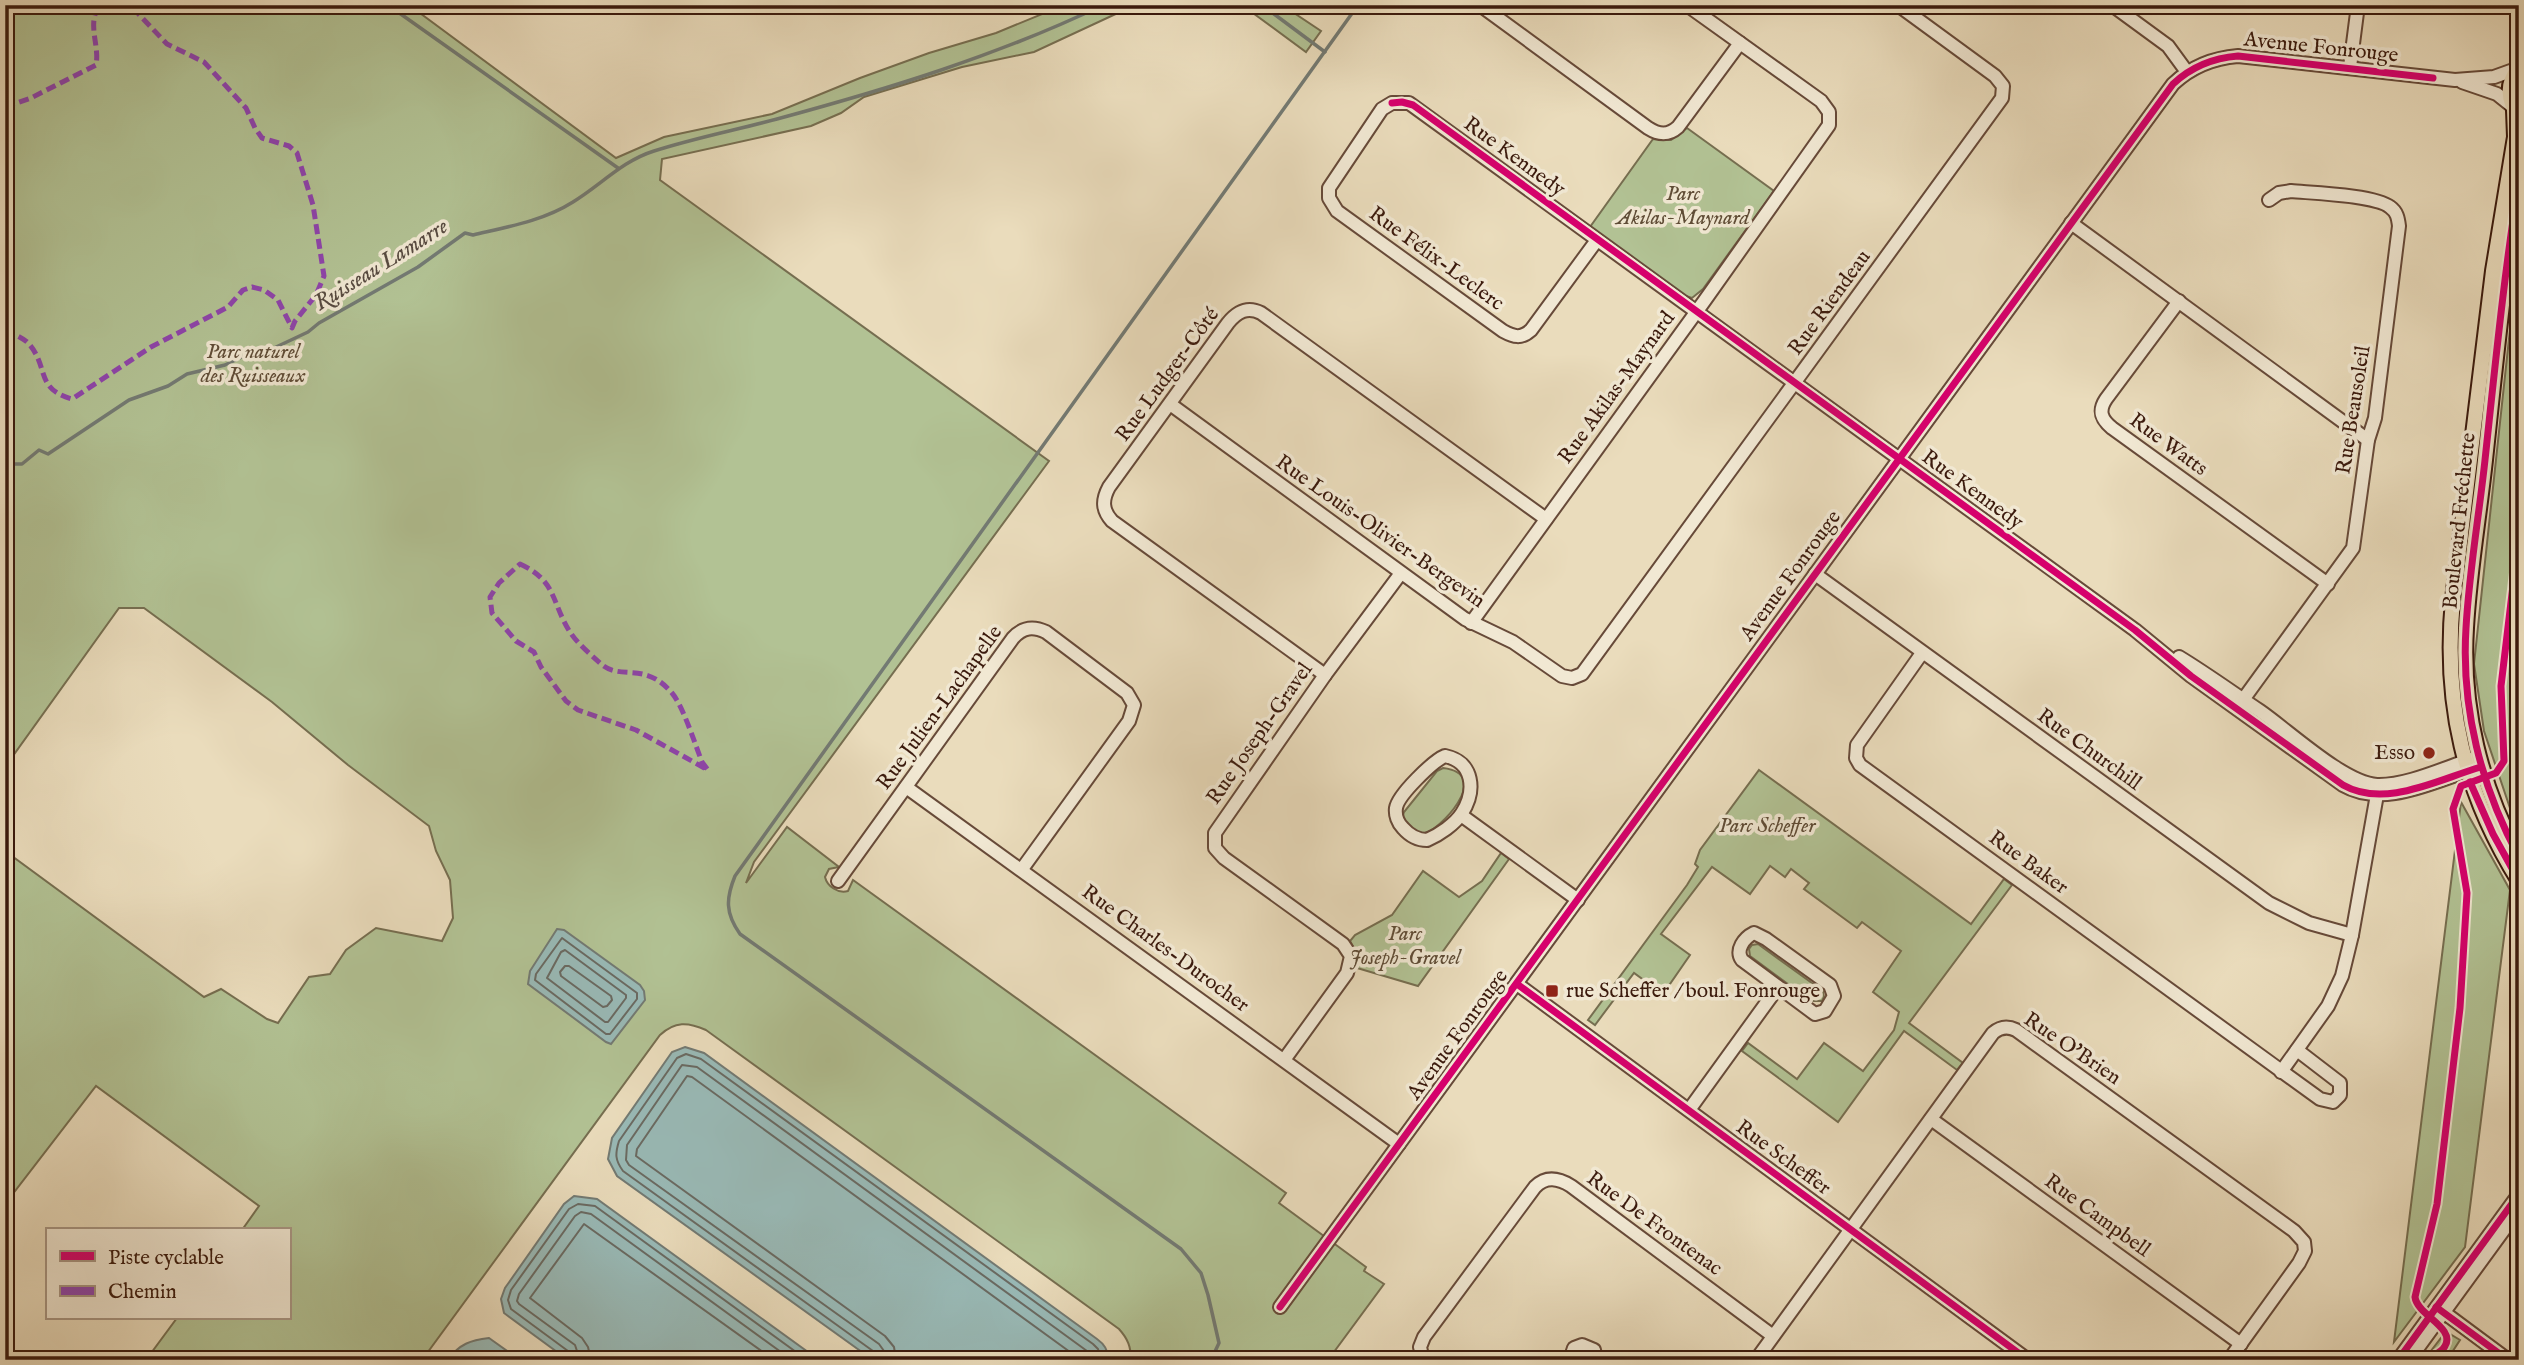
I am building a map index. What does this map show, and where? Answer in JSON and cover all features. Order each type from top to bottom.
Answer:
[{"type":"main road","name":"Boulevard Fréchette","points":[[2519,68],[2510,84],[2509,95],[2515,111],[2515,137],[2493,271],[2451,624],[2453,701],[2493,834],[2519,881]]},
{"type":"main road","name":"Boulevard Fréchette","points":[[2519,181],[2500,316],[2466,629],[2472,764],[2519,858]]},
{"type":"street","points":[[1480,5],[1648,128],[1660,134],[1674,131],[1678,127],[1740,43]]},
{"type":"street","name":"Rue Akilas-Maynard","points":[[1471,623],[1822,138],[1829,121],[1827,108],[1821,101],[1687,5]]},
{"type":"street","name":"Rue Riendeau","points":[[1575,677],[1585,672],[1595,659],[2003,94],[2002,83],[1995,76],[1898,5]]},
{"type":"street","points":[[2112,5],[2168,46],[2187,72]]},
{"type":"street","points":[[2350,67],[2357,5]]},
{"type":"street","name":"Avenue Fonrouge","points":[[1280,1307],[2158,102],[2187,72],[2216,60],[2238,56],[2455,80]]},
{"type":"street","points":[[2455,80],[2494,77],[2519,68]]},
{"type":"street","points":[[2455,80],[2490,91],[2515,111]]},
{"type":"street","name":"Rue Kennedy","points":[[1392,103],[1413,105],[2135,630],[2240,704],[2348,775],[2378,790]]},
{"type":"street","name":"Rue Félix-Leclerc","points":[[1392,103],[1379,113],[1333,178],[1329,192],[1331,203],[1337,211],[1503,331],[1518,337],[1531,330],[1597,240]]},
{"type":"street","name":"Rue Beausoleil","points":[[2240,704],[2353,548],[2368,440],[2375,418],[2398,231],[2397,216],[2393,209],[2382,202],[2291,191],[2280,193],[2269,200]]},
{"type":"street","points":[[2071,223],[2368,440]]},
{"type":"street","name":"Rue Watts","points":[[2179,301],[2106,398],[2101,411],[2102,418],[2109,426],[2328,584]]},
{"type":"street","name":"Rue Ludger-Côté","points":[[1325,675],[1112,521],[1105,512],[1104,499],[1107,491],[1231,320],[1241,311],[1252,309],[1261,313],[1546,519]]},
{"type":"street","name":"Rue Louis-Olivier-Bergevin","points":[[1170,404],[1471,623],[1513,642],[1562,676],[1575,677]]},
{"type":"street","name":"Rue Joseph-Gravel","points":[[1284,1060],[1347,973],[1351,956],[1343,944],[1224,858],[1215,848],[1214,838],[1221,822],[1401,573]]},
{"type":"street","name":"Rue Churchill","points":[[1815,574],[2269,903],[2309,923],[2352,935]]},
{"type":"street","name":"Rue Julien-Lachapelle","points":[[838,881],[1013,638],[1028,628],[1046,632],[1127,693],[1132,698],[1134,709],[1126,726],[1022,869]]},
{"type":"street","name":"Rue Baker","points":[[1923,653],[1857,744],[1856,758],[1860,765],[2281,1072],[2324,1102],[2333,1102],[2340,1095],[2342,1086],[2297,1050]]},
{"type":"street","points":[[1445,756],[1462,764],[1471,779],[1470,795],[1461,816],[1436,836],[1422,840],[1403,828],[1397,819],[1396,809],[1399,800],[1418,779],[1434,762],[1445,756]]},
{"type":"street","points":[[2281,1072],[2334,997],[2342,976],[2378,790],[2472,764]]},
{"type":"street","name":"Rue Charles-Durocher","points":[[906,787],[1399,1144]]},
{"type":"street","points":[[1461,816],[1578,900]]},
{"type":"street","points":[[1757,934],[1766,939],[1830,985],[1835,996],[1825,1011],[1818,1014],[1778,987],[1739,957],[1741,946],[1750,935],[1757,934]]},
{"type":"street","name":"Rue Scheffer","points":[[1517,984],[2028,1360]]},
{"type":"street","points":[[1689,1110],[1778,987]]},
{"type":"street","name":"Rue O'Brien","points":[[1756,1360],[1993,1033],[2002,1028],[2014,1029],[2302,1238],[2305,1251],[2299,1263],[2229,1360]]},
{"type":"street","name":"Rue Campbell","points":[[1931,1119],[2241,1344]]},
{"type":"street","name":"Rue De Frontenac","points":[[1422,1356],[1424,1337],[1535,1187],[1552,1179],[1571,1186],[1773,1336]]},
{"type":"street","points":[[2398,1360],[2516,1210],[2519,1194]]},
{"type":"street","points":[[2409,1360],[2440,1310]]},
{"type":"street","points":[[2440,1310],[2508,1360]]},
{"type":"street","points":[[1570,1360],[1574,1348],[1582,1345],[1591,1347],[1596,1354],[1596,1360]]},
{"type":"green space","name":"Parc naturel des Ruisseaux","points":[[5,5],[409,5],[616,158],[664,137],[772,114],[860,78],[996,33],[1064,5],[1135,5],[1034,52],[962,67],[864,97],[841,113],[811,126],[662,159],[660,180],[1049,461],[754,862],[746,883],[787,827],[839,867],[829,869],[825,877],[834,888],[848,891],[853,880],[1286,1193],[1279,1203],[1366,1267],[1364,1271],[1384,1284],[1328,1360],[1131,1360],[1128,1343],[1119,1329],[706,1030],[682,1024],[671,1027],[660,1035],[422,1360],[146,1360],[176,1320],[290,1320],[290,1228],[243,1228],[259,1206],[96,1086],[5,1204],[5,851],[204,997],[221,989],[267,1019],[278,1023],[309,977],[330,974],[346,950],[376,928],[442,941],[453,918],[450,880],[436,851],[429,826],[348,765],[272,702],[144,608],[119,608],[5,767]]},
{"type":"green space","points":[[1242,5],[1282,5],[1321,31],[1306,52]]},
{"type":"green space","name":"Parc Akilas-Maynard","points":[[1687,128],[1774,191],[1703,289],[1692,298],[1683,295],[1590,227],[1653,139],[1671,140]]},
{"type":"green space","points":[[2519,246],[2519,781],[2514,820],[2484,731],[2474,664]]},
{"type":"green space","points":[[1443,768],[1458,773],[1464,781],[1463,791],[1458,803],[1440,824],[1424,833],[1417,832],[1402,818],[1404,812],[1437,771]]},
{"type":"green space","name":"Parc Scheffer","points":[[1759,770],[1971,924],[2004,879],[2012,885],[1909,1023],[1963,1063],[1957,1070],[1904,1031],[1838,1122],[1742,1051],[1748,1043],[1797,1079],[1824,1043],[1863,1071],[1894,1030],[1899,1012],[1873,992],[1901,951],[1862,922],[1857,928],[1804,889],[1809,883],[1791,869],[1785,877],[1770,866],[1750,894],[1712,867],[1661,934],[1690,955],[1663,994],[1634,973],[1595,1025],[1588,1020],[1687,885],[1698,867],[1695,864],[1700,850]]},
{"type":"green space","points":[[2461,802],[2510,890],[2465,1247],[2394,1342]]},
{"type":"green space","name":"Parc Joseph-Gravel","points":[[1501,853],[1509,859],[1418,986],[1357,968],[1357,954],[1350,941],[1355,935],[1392,915],[1423,871],[1459,897],[1482,881]]},
{"type":"green space","points":[[1758,944],[1823,991],[1822,1001],[1811,1001],[1750,956],[1749,949]]},
{"type":"green space","points":[[2444,1334],[2450,1334],[2460,1340],[2447,1360],[2424,1360]]},
{"type":"water","points":[[557,929],[564,930],[640,985],[644,991],[645,1000],[611,1044],[528,984],[530,971]]},
{"type":"water","points":[[685,1047],[704,1053],[1097,1339],[1106,1348],[1108,1360],[873,1360],[617,1176],[608,1159],[612,1138],[672,1052]]},
{"type":"water","points":[[574,1196],[597,1199],[819,1360],[568,1360],[504,1313],[501,1299],[505,1288],[564,1204]]},
{"type":"water","points":[[489,1338],[520,1360],[448,1360],[466,1344]]},
{"type":"waterway","points":[[388,5],[618,168]]},
{"type":"waterway","name":"Ruisseau Lamarre","points":[[5,468],[12,464],[22,464],[39,450],[48,454],[129,400],[168,386],[187,374],[225,365],[250,353],[274,348],[308,332],[319,323],[418,267],[465,233],[473,235],[512,226],[561,209],[642,155],[902,83],[1024,40],[1103,5]]},
{"type":"waterway","name":"Ruisseau Lamarre","points":[[1262,5],[1325,52]]},
{"type":"waterway","points":[[1211,1360],[1219,1343],[1208,1295],[1201,1273],[1181,1249],[740,934],[728,905],[735,876],[1358,5]]},
{"type":"marked path","points":[[5,107],[31,98],[96,65],[94,19],[100,5]]},
{"type":"marked path","points":[[5,330],[29,344],[47,383],[60,395],[72,399],[151,347],[228,307],[243,290],[252,287],[264,290],[278,300],[292,328],[316,295],[324,276],[313,205],[297,153],[289,146],[262,138],[246,108],[204,62],[167,44],[130,5]]},
{"type":"marked path","points":[[520,564],[547,585],[570,632],[600,663],[616,671],[652,677],[672,693],[708,770],[636,730],[578,710],[566,701],[541,667],[534,652],[516,641],[492,613],[490,597],[499,583],[520,564]]},
{"type":"cycle path","points":[[1280,1307],[2173,84],[2203,64],[2238,56],[2433,78]]},
{"type":"cycle path","points":[[1392,103],[1413,105],[2135,630],[2191,676],[2343,785],[2359,792],[2394,793],[2412,790],[2481,767]]},
{"type":"cycle path","points":[[2519,181],[2504,286],[2467,607],[2465,658],[2476,746],[2494,803],[2519,857]]},
{"type":"cycle path","points":[[2427,1360],[2442,1350],[2447,1339],[2441,1327],[2417,1304],[2415,1297],[2437,1204],[2460,1008],[2467,893],[2453,809],[2461,786],[2496,773],[2504,761],[2501,686],[2519,535]]},
{"type":"cycle path","points":[[2470,782],[2493,834],[2519,881]]},
{"type":"cycle path","points":[[1517,984],[2028,1360]]},
{"type":"cycle path","points":[[2398,1360],[2519,1194]]},
{"type":"cycle path","points":[[2436,1307],[2508,1360]]},
{"type":"place","name":"Esso","points":[[2429,753]]},
{"type":"place","name":"rue Scheffer / boul. Fonrouge","points":[[1552,991]]}]
